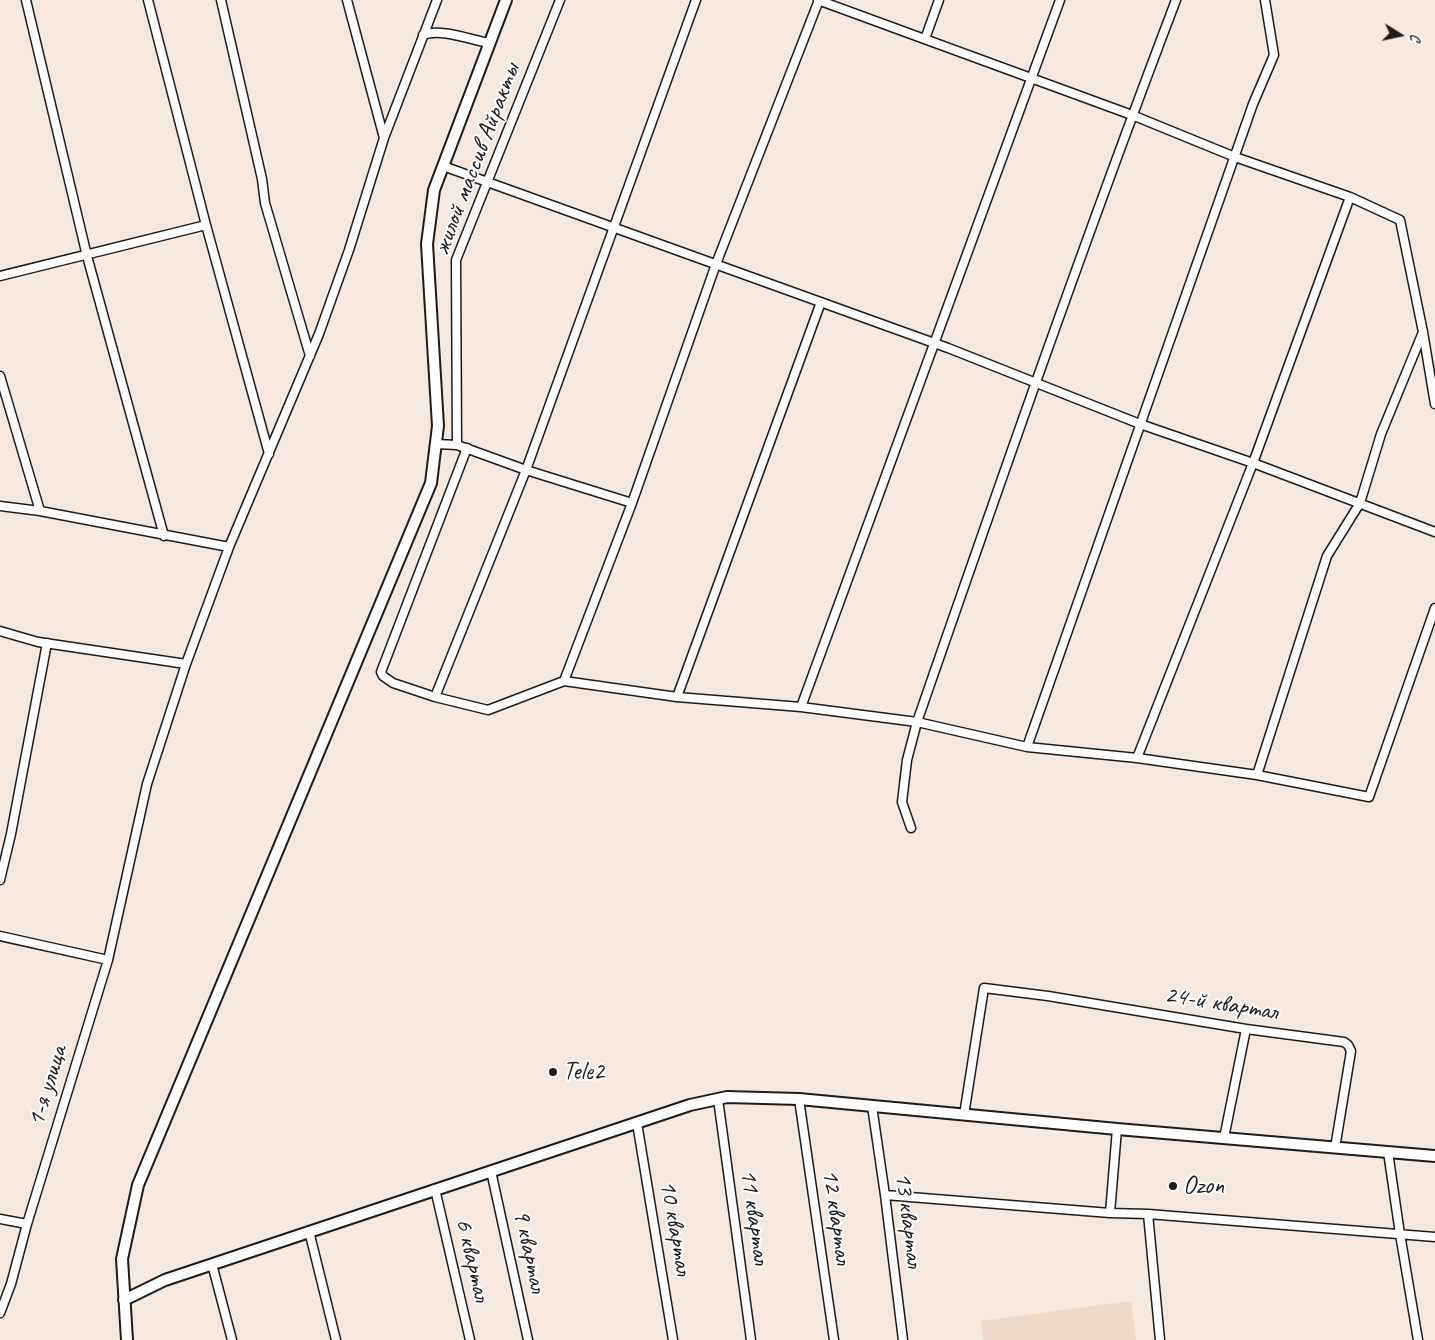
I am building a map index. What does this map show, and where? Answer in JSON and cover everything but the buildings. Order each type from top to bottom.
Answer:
[{"type":"main road","points":[[127,1340],[122,1259],[138,1185],[431,483],[438,426],[427,244],[434,190],[506,0]]},
{"type":"main road","points":[[124,1300],[165,1280],[309,1231],[690,1106],[727,1097],[800,1099],[1117,1129],[1435,1156]]},
{"type":"street","points":[[26,0],[87,256],[164,536]]},
{"type":"street","points":[[148,0],[206,225],[269,454]]},
{"type":"street","points":[[221,0],[262,178],[265,203],[310,356]]},
{"type":"street","points":[[347,0],[384,138]]},
{"type":"street","name":"1-я улица","points":[[0,1313],[11,1284],[27,1224],[108,960],[147,784],[186,664],[229,547],[310,356],[349,250],[384,138],[437,0]]},
{"type":"street","name":"жилой массив Айракты","points":[[457,445],[456,260],[560,0]]},
{"type":"street","points":[[435,697],[526,470],[696,0]]},
{"type":"street","points":[[564,681],[632,502],[716,264],[819,0],[1132,115],[1235,157],[1350,197],[1400,220],[1423,332],[1435,404]]},
{"type":"street","points":[[925,39],[939,0]]},
{"type":"street","points":[[802,707],[1030,77],[1060,0]]},
{"type":"street","points":[[911,828],[902,802],[907,760],[917,722],[1036,382],[1132,115],[1176,0]]},
{"type":"street","points":[[1027,747],[1253,104],[1274,55],[1265,0]]},
{"type":"street","points":[[423,35],[442,33],[490,43]]},
{"type":"street","points":[[443,166],[822,302],[1036,382],[1140,424],[1253,463],[1435,532]]},
{"type":"street","points":[[1137,758],[1253,463],[1350,197]]},
{"type":"street","points":[[0,276],[206,225]]},
{"type":"street","points":[[677,697],[822,302]]},
{"type":"street","points":[[1256,775],[1327,556],[1360,504],[1381,434],[1423,332]]},
{"type":"street","points":[[0,376],[40,511]]},
{"type":"street","points":[[436,444],[457,445],[526,470],[632,502]]},
{"type":"street","points":[[467,448],[381,672],[383,676],[393,683],[435,697],[488,710],[564,681],[677,697],[802,707],[917,722],[1027,747],[1137,758],[1256,775],[1369,797],[1435,608]]},
{"type":"street","points":[[0,506],[40,511],[229,547]]},
{"type":"street","points":[[0,631],[47,644],[186,664]]},
{"type":"street","points":[[0,880],[11,834],[47,644]]},
{"type":"street","points":[[0,936],[108,960]]},
{"type":"street","name":"24-й квартал","points":[[964,1115],[984,988],[1048,996],[1246,1029],[1344,1042],[1348,1044],[1351,1051],[1335,1148]]},
{"type":"street","points":[[1224,1138],[1246,1029]]},
{"type":"street","name":"11 квартал","points":[[718,1099],[751,1340]]},
{"type":"street","name":"12 квартал","points":[[800,1099],[834,1340]]},
{"type":"street","name":"13 квартал","points":[[872,1106],[903,1340]]},
{"type":"street","name":"10 квартал","points":[[637,1123],[673,1340]]},
{"type":"street","points":[[1110,1214],[1117,1129]]},
{"type":"street","points":[[1388,1152],[1418,1340]]},
{"type":"street","name":"9 квартал","points":[[491,1170],[528,1340]]},
{"type":"street","name":"6 квартал","points":[[435,1189],[470,1340]]},
{"type":"street","points":[[885,1194],[1110,1214],[1148,1214],[1435,1237]]},
{"type":"street","points":[[1148,1214],[1160,1340]]},
{"type":"street","points":[[0,1219],[27,1224]]},
{"type":"street","points":[[309,1231],[336,1340]]},
{"type":"street","points":[[212,1264],[232,1340]]},
{"type":"shaded area","points":[[1131,1301],[1136,1340],[983,1340],[981,1321]]},
{"type":"place","name":"Tele2","points":[[553,1072]]},
{"type":"place","name":"Ozon","points":[[1173,1186]]}]
